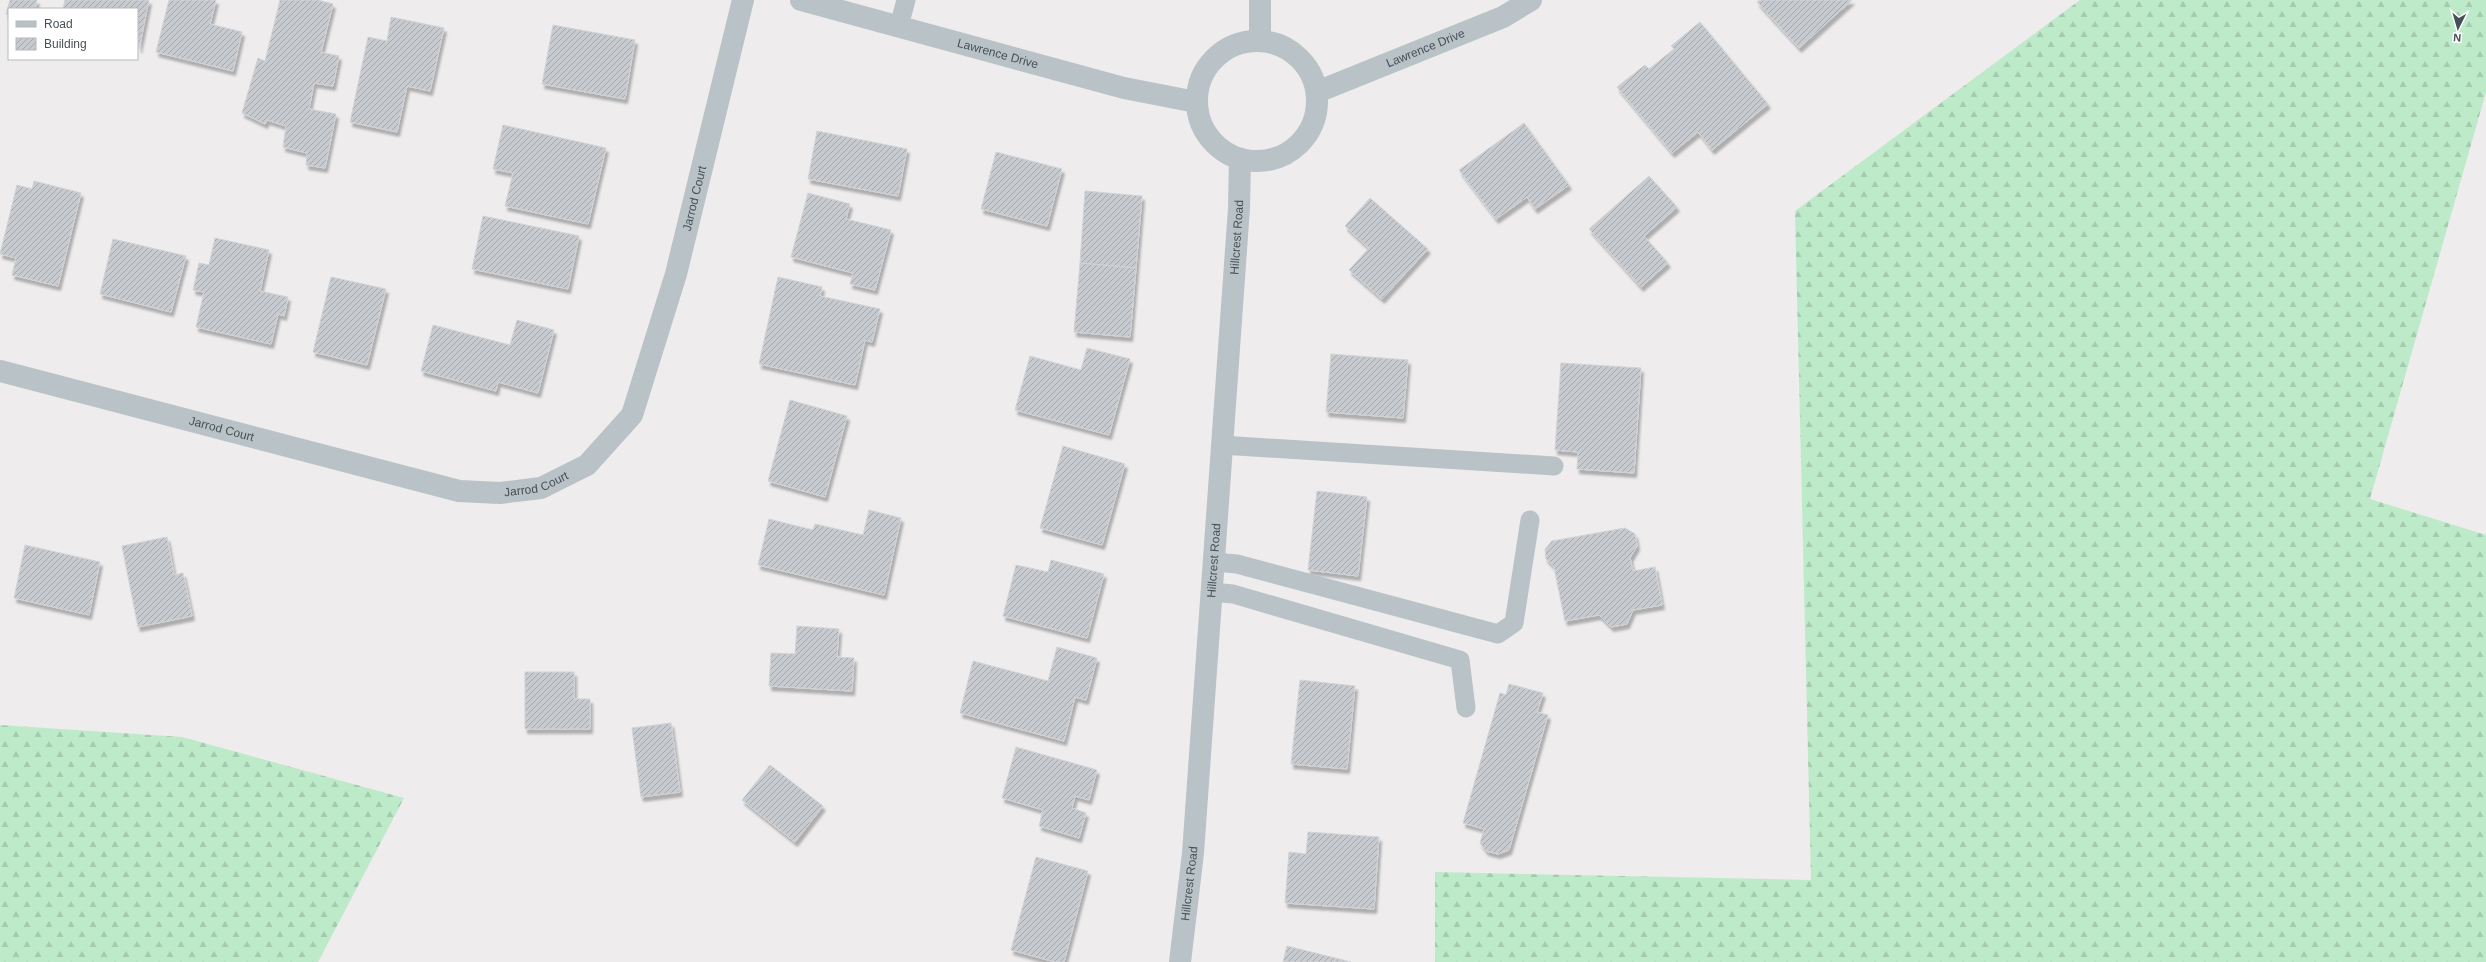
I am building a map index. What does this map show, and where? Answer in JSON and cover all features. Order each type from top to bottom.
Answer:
[{"type":"street","name":"Jarrod Court","points":[[0,371],[459,491],[500,493],[541,488],[587,465],[632,416],[676,274],[743,0]]},
{"type":"street","name":"Lawrence Drive","points":[[801,0],[1124,88],[1196,102]]},
{"type":"street","points":[[1260,0],[1260,41]]},
{"type":"street","name":"Lawrence Drive","points":[[1317,92],[1503,17],[1531,0]]},
{"type":"street","points":[[1245,41],[1260,41],[1271,41],[1291,49],[1306,64],[1317,92],[1317,115],[1309,134],[1294,150],[1275,159],[1261,162],[1240,159],[1221,149],[1206,134],[1198,114],[1196,102],[1199,81],[1209,63],[1226,48],[1245,41]]},
{"type":"street","name":"Hillcrest Road","points":[[1180,962],[1193,853],[1239,208],[1240,159]]},
{"type":"lane","points":[[899,26],[906,0]]},
{"type":"lane","points":[[1222,445],[1554,466]]},
{"type":"lane","points":[[1214,562],[1237,564],[1498,634],[1514,623],[1530,520]]},
{"type":"lane","points":[[1211,592],[1233,594],[1460,660],[1466,708]]},
{"type":"green space","points":[[2080,0],[2486,0],[2486,92],[2370,499],[2486,535],[2486,962],[1435,962],[1435,872],[1811,880],[1795,211]]},
{"type":"green space","points":[[0,725],[182,737],[404,798],[318,962],[0,962]]},
{"type":"building","points":[[10,0],[37,0],[35,8],[8,8],[8,15],[6,14]]},
{"type":"building","points":[[65,0],[149,0],[139,49],[138,8],[63,8]]},
{"type":"building","points":[[169,0],[216,0],[210,24],[242,32],[233,71],[156,52]]},
{"type":"building","points":[[280,0],[318,0],[333,4],[321,52],[339,56],[333,86],[314,83],[309,109],[336,114],[325,168],[306,165],[307,153],[283,147],[286,126],[267,120],[265,124],[242,113],[258,58],[265,61]]},
{"type":"building","points":[[1760,0],[1852,0],[1799,48],[1757,2]]},
{"type":"building","points":[[391,17],[444,28],[430,91],[407,86],[397,132],[350,122],[368,37],[387,41]]},
{"type":"building","points":[[1700,22],[1768,104],[1712,150],[1698,132],[1672,153],[1617,87],[1645,65],[1649,69],[1674,49],[1671,46]]},
{"type":"building","points":[[553,25],[635,40],[625,99],[542,84]]},
{"type":"building","points":[[1524,123],[1569,185],[1535,209],[1527,197],[1496,219],[1459,170]]},
{"type":"building","points":[[503,125],[606,148],[588,224],[505,206],[513,173],[493,169]]},
{"type":"building","points":[[817,131],[907,149],[898,196],[808,179]]},
{"type":"building","points":[[996,152],[1062,169],[1047,226],[981,209]]},
{"type":"building","points":[[1649,176],[1677,207],[1644,236],[1668,263],[1641,287],[1589,229]]},
{"type":"building","points":[[34,181],[81,193],[58,286],[12,275],[16,258],[0,254],[17,185],[32,189]]},
{"type":"building","points":[[1085,191],[1142,196],[1136,268],[1080,263]]},
{"type":"building","points":[[808,193],[850,204],[846,219],[891,230],[875,290],[850,284],[853,273],[791,257]]},
{"type":"building","points":[[1370,198],[1428,249],[1382,299],[1349,270],[1369,248],[1345,226]]},
{"type":"building","points":[[483,216],[579,236],[568,289],[472,269]]},
{"type":"building","points":[[215,238],[269,250],[260,291],[288,297],[284,316],[278,314],[271,344],[196,327],[204,292],[193,290],[199,263],[209,265]]},
{"type":"building","points":[[113,239],[186,256],[171,312],[100,294]]},
{"type":"building","points":[[1080,263],[1136,268],[1130,337],[1074,332]]},
{"type":"building","points":[[331,277],[386,289],[367,365],[313,352]]},
{"type":"building","points":[[778,277],[822,287],[820,296],[880,309],[872,342],[865,340],[855,385],[759,364]]},
{"type":"building","points":[[517,320],[554,330],[538,393],[498,382],[496,391],[421,371],[433,325],[510,345]]},
{"type":"building","points":[[1087,348],[1130,359],[1109,435],[1015,410],[1030,356],[1081,370]]},
{"type":"building","points":[[1331,354],[1408,360],[1403,418],[1326,412]]},
{"type":"building","points":[[1561,363],[1641,368],[1634,473],[1577,469],[1578,452],[1555,450]]},
{"type":"building","points":[[790,400],[847,416],[825,497],[768,481]]},
{"type":"building","points":[[1063,446],[1125,464],[1102,545],[1040,528]]},
{"type":"building","points":[[1317,491],[1367,497],[1358,576],[1308,570]]},
{"type":"building","points":[[869,510],[901,518],[884,595],[758,565],[769,519],[813,530],[815,524],[863,535]]},
{"type":"building","points":[[1625,528],[1635,534],[1637,546],[1630,558],[1633,571],[1655,567],[1662,605],[1633,610],[1627,624],[1611,627],[1599,615],[1565,621],[1554,567],[1546,559],[1545,549],[1552,541]]},
{"type":"building","points":[[167,537],[174,575],[183,573],[192,616],[138,627],[122,546]]},
{"type":"building","points":[[25,545],[100,562],[89,615],[14,598]]},
{"type":"building","points":[[1051,560],[1104,574],[1087,638],[1003,616],[1016,565],[1048,572]]},
{"type":"building","points":[[797,626],[839,629],[837,657],[854,658],[852,691],[769,686],[771,653],[795,654]]},
{"type":"building","points":[[1057,647],[1097,658],[1086,700],[1075,697],[1064,741],[960,713],[973,661],[1048,681]]},
{"type":"building","points":[[525,672],[574,672],[574,699],[590,699],[590,729],[525,729]]},
{"type":"building","points":[[1300,680],[1355,686],[1347,769],[1291,764]]},
{"type":"building","points":[[1509,684],[1543,693],[1537,712],[1548,715],[1509,850],[1498,854],[1486,851],[1480,843],[1484,829],[1463,823],[1500,693],[1506,695]]},
{"type":"building","points":[[671,723],[680,792],[641,797],[632,728]]},
{"type":"building","points":[[1016,747],[1097,770],[1089,800],[1075,796],[1072,808],[1086,813],[1079,838],[1039,826],[1043,810],[1002,798]]},
{"type":"building","points":[[770,765],[823,806],[795,842],[742,800]]},
{"type":"building","points":[[1308,832],[1379,837],[1374,909],[1285,903],[1289,852],[1306,854]]},
{"type":"building","points":[[1036,857],[1088,871],[1064,962],[1055,962],[1011,950]]},
{"type":"building","points":[[1287,946],[1351,962],[1283,962]]}]
